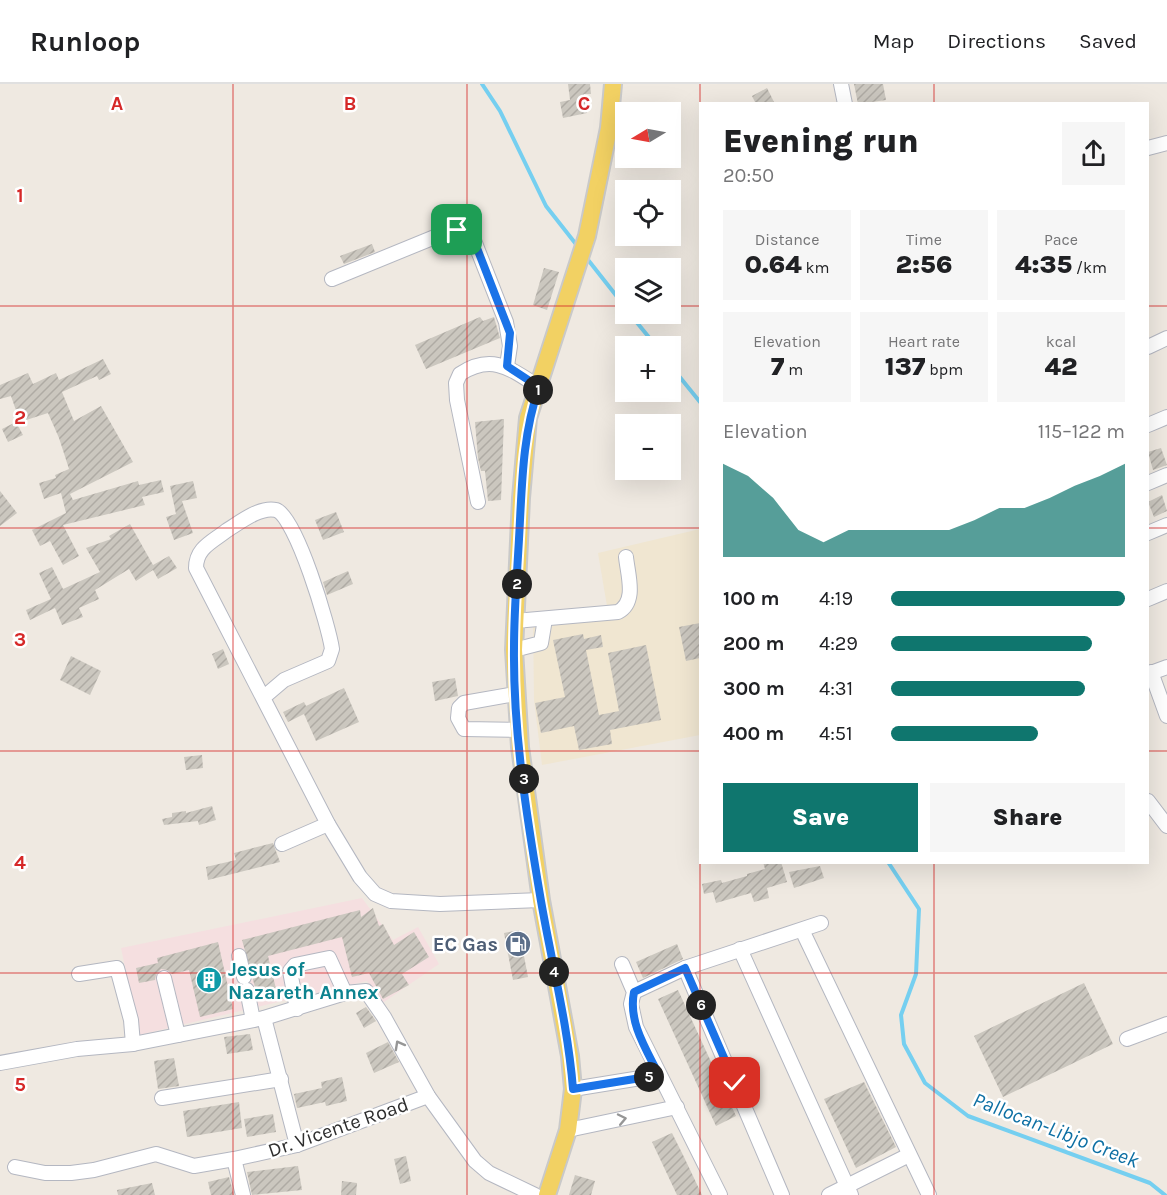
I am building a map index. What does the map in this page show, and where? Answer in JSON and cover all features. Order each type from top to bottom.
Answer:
[{"type":"main road","points":[[547,1195],[568,1130],[573,1089],[570,1056],[541,900],[515,694],[514,621],[524,449],[528,418],[587,236],[609,128],[613,84]]},
{"type":"street","points":[[841,84],[845,102]]},
{"type":"street","points":[[1149,148],[1167,143]]},
{"type":"street","points":[[332,279],[447,232],[465,231],[475,243],[506,322],[510,346],[507,366]]},
{"type":"street","points":[[1149,347],[1167,338]]},
{"type":"street","points":[[478,502],[456,383],[460,374],[471,366],[482,363],[507,366],[539,387]]},
{"type":"street","points":[[1149,425],[1167,417]]},
{"type":"street","points":[[1149,483],[1167,475]]},
{"type":"street","points":[[264,698],[284,680],[328,661],[332,649],[298,540],[289,521],[276,510],[267,510],[243,520],[200,551],[196,559],[198,576],[264,698],[328,824],[360,877],[375,894],[391,901],[451,904],[541,900]]},
{"type":"street","points":[[1149,533],[1167,525]]},
{"type":"street","points":[[514,621],[618,612],[624,609],[630,598],[626,557]]},
{"type":"street","points":[[1149,597],[1167,591]]},
{"type":"street","points":[[514,650],[541,643],[545,619]]},
{"type":"street","points":[[1167,667],[1149,673],[1167,716]]},
{"type":"street","points":[[515,694],[464,703],[459,708],[458,718],[464,729],[518,730]]},
{"type":"street","points":[[1149,802],[1167,826]]},
{"type":"street","points":[[282,844],[328,824]]},
{"type":"street","points":[[634,992],[685,968],[821,923]]},
{"type":"street","points":[[802,930],[929,1195]]},
{"type":"street","points":[[740,949],[849,1191]]},
{"type":"street","points":[[239,957],[245,984],[281,1079],[297,1145]]},
{"type":"street","points":[[297,1009],[290,971],[295,964],[329,958],[345,993]]},
{"type":"street","points":[[622,964],[634,992],[631,1004],[636,1027],[720,1195]]},
{"type":"street","points":[[79,974],[117,968],[131,1020],[133,1044]]},
{"type":"street","points":[[685,968],[782,1195]]},
{"type":"street","points":[[164,978],[178,1035]]},
{"type":"street","points":[[0,1063],[77,1050],[133,1044],[258,1019],[361,990],[370,995],[428,1096],[475,1161],[489,1173],[535,1195]]},
{"type":"street","points":[[1127,1040],[1167,1024]]},
{"type":"street","points":[[573,1089],[659,1075]]},
{"type":"street","points":[[162,1098],[281,1079]]},
{"type":"street","name":"Dr. Vicente Road","points":[[15,1167],[45,1173],[70,1173],[94,1170],[143,1156],[165,1155],[194,1166],[297,1145],[428,1096]]},
{"type":"street","points":[[568,1130],[676,1107]]},
{"type":"street","points":[[829,1195],[849,1191],[909,1155]]},
{"type":"street","points":[[234,1159],[243,1195]]},
{"type":"shaded area","points":[[699,529],[699,735],[542,765],[534,700],[533,618],[608,612],[598,553]]},
{"type":"shaded area","points":[[362,898],[393,940],[418,927],[439,964],[381,1004],[367,981],[139,1035],[121,948]]},
{"type":"building","points":[[568,84],[590,84],[591,94],[584,94],[587,113],[563,118],[560,102],[570,100]]},
{"type":"building","points":[[854,84],[883,84],[886,100],[858,102]]},
{"type":"building","points":[[767,88],[774,102],[755,102],[752,96]]},
{"type":"building","points":[[372,244],[375,252],[344,264],[340,256]]},
{"type":"building","points":[[544,268],[559,272],[547,310],[533,305]]},
{"type":"building","points":[[480,317],[483,321],[494,317],[500,338],[426,369],[415,345]]},
{"type":"building","points":[[103,359],[111,374],[99,380],[97,376],[62,392],[74,421],[101,406],[133,462],[70,494],[73,500],[138,481],[139,485],[161,480],[164,492],[142,497],[145,505],[63,525],[79,556],[63,565],[50,541],[40,546],[32,530],[66,513],[61,493],[44,499],[39,483],[56,478],[55,475],[69,469],[59,438],[48,413],[20,422],[11,396],[0,399],[0,385],[28,373],[33,384],[56,373],[59,380]]},
{"type":"building","points":[[504,419],[501,500],[488,501],[485,471],[481,471],[478,458],[475,422]]},
{"type":"building","points":[[16,422],[23,435],[8,442],[2,429]]},
{"type":"building","points":[[1161,448],[1167,465],[1153,470],[1149,452]]},
{"type":"building","points":[[193,481],[197,498],[182,501],[193,533],[174,540],[166,517],[176,514],[170,486]]},
{"type":"building","points":[[0,491],[17,513],[0,526]]},
{"type":"building","points":[[1162,495],[1167,511],[1154,517],[1149,502]]},
{"type":"building","points":[[336,512],[344,532],[323,540],[315,520]]},
{"type":"building","points":[[130,524],[153,565],[169,556],[177,568],[158,579],[153,570],[136,581],[129,569],[95,590],[99,599],[79,608],[83,617],[62,625],[55,608],[30,620],[26,610],[51,599],[39,573],[52,567],[63,589],[100,572],[86,548],[111,539],[109,536]]},
{"type":"building","points":[[348,571],[353,584],[327,595],[323,582]]},
{"type":"building","points":[[699,623],[699,658],[686,661],[679,627]]},
{"type":"building","points":[[583,634],[584,639],[601,635],[603,647],[586,650],[599,715],[619,711],[608,653],[646,645],[661,720],[610,730],[612,744],[579,750],[574,726],[541,733],[535,703],[565,697],[553,640]]},
{"type":"building","points":[[223,649],[229,664],[218,669],[212,654]]},
{"type":"building","points":[[71,656],[101,671],[90,695],[60,680]]},
{"type":"building","points":[[455,678],[458,696],[435,701],[432,682]]},
{"type":"building","points":[[344,688],[359,722],[316,741],[304,714],[288,722],[283,712],[304,702],[306,706]]},
{"type":"building","points":[[202,755],[203,768],[186,770],[184,757]]},
{"type":"building","points":[[212,806],[216,820],[199,825],[198,821],[164,825],[162,819],[172,817],[172,813],[186,811],[186,813]]},
{"type":"building","points":[[273,843],[280,862],[208,880],[206,867],[236,860],[234,853]]},
{"type":"building","points":[[764,864],[782,864],[787,882],[767,888],[769,898],[754,902],[751,893],[716,903],[713,892],[704,894],[702,884],[721,880],[722,883],[765,869]]},
{"type":"building","points":[[820,866],[824,878],[794,888],[789,872]]},
{"type":"building","points":[[373,908],[379,926],[383,924],[394,945],[414,932],[429,957],[402,974],[409,985],[383,999],[369,973],[352,977],[342,937],[268,956],[277,993],[258,998],[242,940],[360,910],[361,917]]},
{"type":"building","points":[[519,930],[528,977],[513,980],[504,933]]},
{"type":"building","name":"Jesus of Nazareth Annex","points":[[218,942],[233,1009],[200,1017],[189,970],[172,974],[161,969],[155,980],[139,983],[136,968],[158,963],[157,958]]},
{"type":"building","points":[[677,944],[683,959],[643,978],[636,962]]},
{"type":"building","points":[[1084,983],[1113,1044],[1003,1097],[974,1036]]},
{"type":"building","points":[[678,990],[736,1116],[716,1126],[658,999]]},
{"type":"building","points":[[366,1007],[376,1021],[364,1028],[356,1013]]},
{"type":"building","points":[[250,1034],[253,1050],[227,1054],[224,1037]]},
{"type":"building","points":[[388,1042],[399,1062],[374,1073],[366,1053]]},
{"type":"building","points":[[174,1058],[179,1086],[158,1089],[154,1061]]},
{"type":"building","points":[[342,1077],[347,1101],[326,1106],[325,1102],[297,1108],[294,1094],[322,1088],[321,1082]]},
{"type":"building","points":[[864,1082],[896,1147],[856,1168],[824,1099]]},
{"type":"building","points":[[239,1102],[242,1128],[187,1137],[183,1111]]},
{"type":"building","points":[[273,1114],[276,1132],[247,1137],[244,1119]]},
{"type":"building","points":[[672,1133],[702,1195],[677,1195],[652,1142]]},
{"type":"building","points":[[406,1156],[411,1181],[400,1184],[394,1159]]},
{"type":"building","points":[[298,1166],[302,1190],[252,1195],[247,1172]]},
{"type":"building","points":[[575,1175],[595,1181],[591,1195],[569,1195]]},
{"type":"building","points":[[229,1177],[234,1195],[211,1195],[208,1182]]},
{"type":"building","points":[[342,1181],[357,1183],[356,1195],[341,1195]]},
{"type":"building","points":[[152,1183],[155,1195],[118,1195],[117,1190]]},
{"type":"waterway","name":"Pallocan-Libjo Creek","points":[[482,84],[500,111],[546,206],[579,248]]},
{"type":"waterway","name":"Pallocan-Libjo Creek","points":[[585,256],[615,294]]},
{"type":"waterway","name":"Pallocan-Libjo Creek","points":[[638,324],[648,336]]},
{"type":"waterway","name":"Pallocan-Libjo Creek","points":[[681,379],[699,401]]},
{"type":"waterway","name":"Pallocan-Libjo Creek","points":[[889,864],[919,909],[916,974],[901,1015],[904,1044],[925,1083],[968,1116],[1150,1183],[1165,1195]]},
{"type":"place","name":"EC Gas","points":[[518,944]]},
{"type":"place","name":"Jesus of Nazareth Annex","points":[[209,980]]},
{"type":"route","points":[[457,230],[470,234],[503,312],[510,333],[507,366],[539,387],[528,418],[524,449],[514,621],[515,694],[541,900],[570,1056],[573,1089],[659,1075],[636,1027],[631,1004],[634,992],[685,968],[735,1083]]}]
